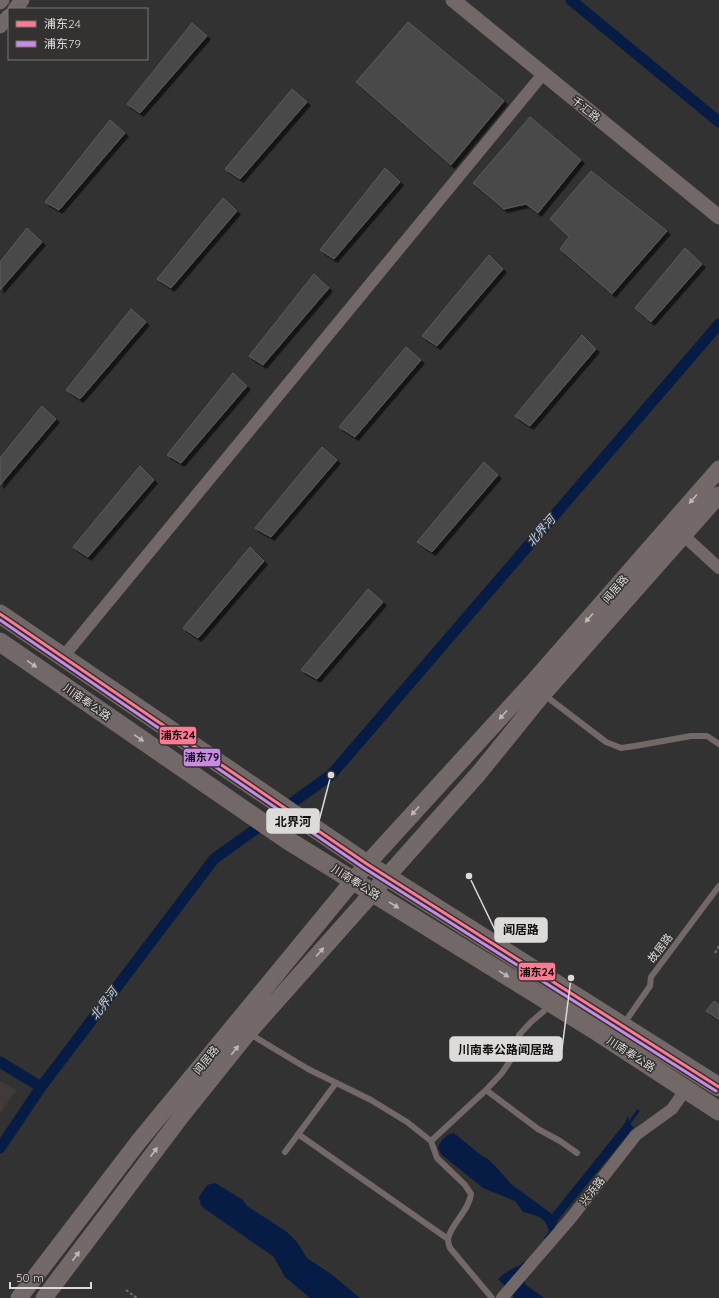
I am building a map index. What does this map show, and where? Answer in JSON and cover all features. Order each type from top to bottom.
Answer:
[{"type":"main road","name":"闻居路","points":[[19,1298],[139,1141],[241,1029],[367,864],[538,688],[719,469]]},
{"type":"main road","points":[[44,1298],[183,1114],[241,1029],[388,877],[479,773],[538,688],[719,495]]},
{"type":"main road","name":"川南奉公路","points":[[0,614],[367,864],[719,1087]]},
{"type":"main road","name":"川南奉公路","points":[[0,642],[290,841],[552,1004],[719,1111]]},
{"type":"street","points":[[16,8],[22,0]]},
{"type":"street","name":"千汇路","points":[[453,0],[719,217]]},
{"type":"street","points":[[0,26],[8,17]]},
{"type":"street","points":[[63,657],[543,74]]},
{"type":"street","points":[[683,535],[719,568]]},
{"type":"street","name":"兴浜路","points":[[506,1294],[571,1218],[636,1135],[672,1109],[686,1089]]},
{"type":"lane","points":[[538,688],[606,742],[621,748],[691,736],[707,736],[719,744]]},
{"type":"lane","name":"故居路","points":[[622,1025],[650,986],[651,977],[719,886]]},
{"type":"lane","points":[[430,1141],[486,1090],[502,1073],[514,1055],[519,1035],[531,1022],[552,1004]]},
{"type":"lane","points":[[241,1029],[308,1069],[371,1100],[407,1122],[430,1141],[437,1158],[465,1185],[471,1194],[470,1202],[448,1239],[450,1248],[492,1298]]},
{"type":"lane","points":[[285,1152],[336,1083]]},
{"type":"lane","points":[[486,1090],[538,1129],[560,1141],[577,1153]]},
{"type":"lane","points":[[298,1134],[448,1239]]},
{"type":"path","points":[[715,953],[719,946]]},
{"type":"path","points":[[126,1290],[137,1298]]},
{"type":"shaded area","points":[[0,1081],[16,1090],[0,1113]]},
{"type":"water","points":[[628,1115],[629,1123],[634,1127],[558,1220],[553,1231],[549,1231],[545,1222],[540,1217],[523,1212],[515,1201],[483,1188],[442,1155],[438,1148],[444,1138],[454,1133],[482,1156],[488,1159],[511,1184],[552,1214],[625,1123]]},
{"type":"water","points":[[215,1183],[243,1200],[247,1206],[287,1232],[297,1242],[307,1258],[331,1274],[360,1298],[310,1298],[285,1277],[274,1257],[201,1206],[199,1197],[207,1185]]},
{"type":"water","points":[[517,1266],[526,1285],[544,1298],[514,1298],[509,1290],[498,1279]]},
{"type":"building","points":[[408,22],[504,101],[451,165],[356,82]]},
{"type":"building","points":[[192,23],[207,36],[140,113],[127,104]]},
{"type":"building","points":[[292,89],[307,102],[240,179],[225,169]]},
{"type":"building","points":[[530,117],[581,160],[538,213],[526,204],[504,209],[473,183]]},
{"type":"building","points":[[110,120],[125,133],[59,210],[45,202]]},
{"type":"building","points":[[385,168],[400,182],[334,259],[320,250]]},
{"type":"building","points":[[591,171],[667,231],[612,294],[560,249],[569,237],[550,219]]},
{"type":"building","points":[[223,198],[237,211],[171,288],[157,279]]},
{"type":"building","points":[[27,228],[42,242],[0,290],[0,262]]},
{"type":"building","points":[[685,248],[702,264],[651,322],[635,308]]},
{"type":"building","points":[[489,255],[503,269],[437,346],[422,336]]},
{"type":"building","points":[[314,274],[329,288],[263,365],[249,356]]},
{"type":"building","points":[[131,309],[146,322],[80,399],[66,390]]},
{"type":"building","points":[[582,335],[596,349],[530,426],[515,416]]},
{"type":"building","points":[[406,347],[421,360],[355,437],[339,427]]},
{"type":"building","points":[[233,373],[247,386],[181,463],[167,455]]},
{"type":"building","points":[[42,406],[56,419],[0,485],[0,458]]},
{"type":"building","points":[[322,447],[337,460],[271,537],[255,528]]},
{"type":"building","points":[[484,462],[498,475],[432,552],[417,542]]},
{"type":"building","points":[[140,466],[154,480],[88,557],[73,547]]},
{"type":"building","points":[[250,547],[264,561],[198,638],[183,628]]},
{"type":"building","points":[[368,589],[383,602],[317,679],[301,670]]},
{"type":"building","points":[[714,1001],[719,1005],[719,1020],[706,1011]]},
{"type":"waterway","points":[[571,0],[719,122]]},
{"type":"waterway","name":"北界河","points":[[0,1148],[41,1087],[214,859],[331,775],[719,324]]},
{"type":"waterway","points":[[0,1062],[41,1087]]},
{"type":"waterway","points":[[627,1126],[638,1111]]},
{"type":"waterway","points":[[546,1238],[550,1233],[551,1227]]},
{"type":"waterway","points":[[515,1271],[525,1263]]},
{"type":"transit line","name":"浦东24","points":[[0,614],[367,864],[719,1087]]},
{"type":"transit line","name":"浦东79","points":[[0,620],[364,868],[716,1091]]},
{"type":"place","name":"北界河","points":[[331,775]]},
{"type":"place","name":"闻居路","points":[[469,876]]},
{"type":"place","name":"川南奉公路闻居路","points":[[571,978]]}]
